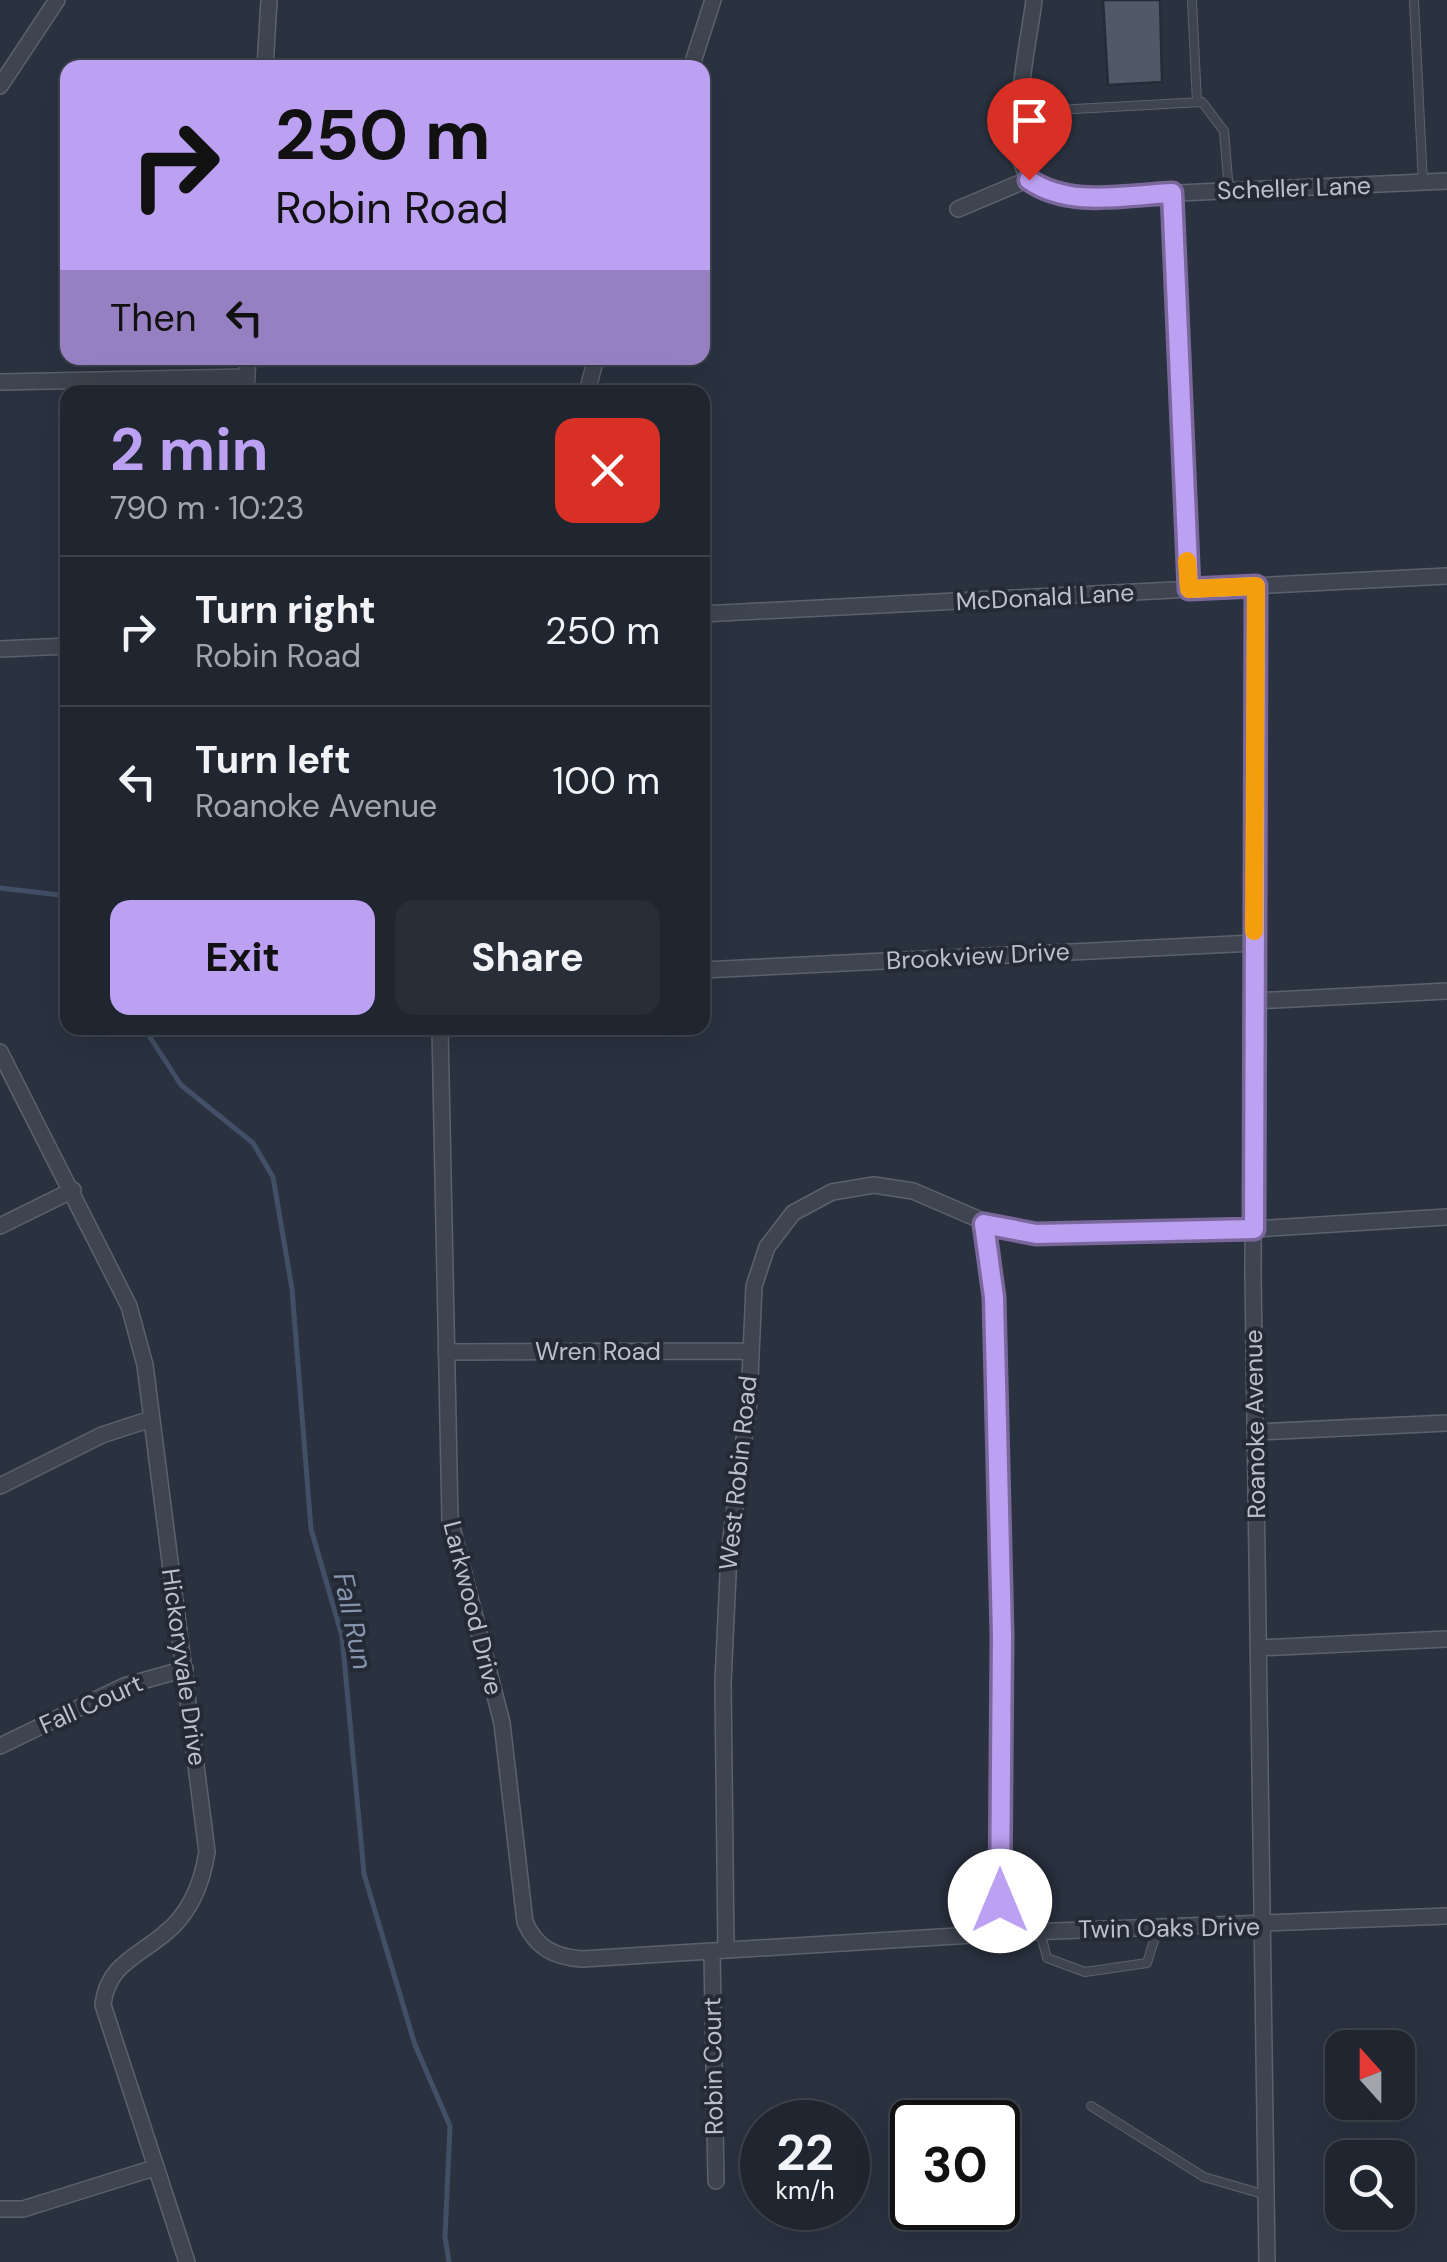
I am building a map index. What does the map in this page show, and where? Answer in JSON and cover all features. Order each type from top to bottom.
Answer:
[{"type":"street","points":[[0,86],[57,0]]},
{"type":"street","points":[[265,60],[269,0]]},
{"type":"street","points":[[694,60],[713,0]]},
{"type":"street","points":[[958,209],[1029,180],[1018,154],[1034,0]]},
{"type":"street","name":"Scheller Lane","points":[[1029,180],[1050,193],[1068,196],[1447,182]]},
{"type":"street","points":[[1172,193],[1189,589]]},
{"type":"street","points":[[0,382],[246,385]]},
{"type":"street","name":"McDonald Lane","points":[[710,614],[1447,576]]},
{"type":"street","name":"Roanoke Avenue","points":[[1256,586],[1254,1229],[1266,2262]]},
{"type":"street","points":[[6,650],[60,647]]},
{"type":"street","name":"Brookview Drive","points":[[710,970],[1254,943]]},
{"type":"street","points":[[1254,1001],[1447,991]]},
{"type":"street","name":"Larkwood Drive","points":[[440,1035],[453,1542],[502,1723],[525,1922],[530,1936],[540,1946],[566,1958],[719,1950]]},
{"type":"street","name":"Hickoryvale Drive","points":[[0,1052],[73,1190],[136,1325],[151,1418],[206,1832],[204,1870],[191,1904],[166,1933],[111,1975],[103,2004],[187,2262]]},
{"type":"street","name":"West Robin Road","points":[[719,1950],[725,1604],[758,1266],[778,1229],[811,1201],[852,1186],[874,1185],[913,1191],[984,1224],[1036,1234],[1254,1229],[1447,1217]]},
{"type":"street","points":[[0,1226],[73,1190]]},
{"type":"street","points":[[984,1224],[994,1297],[1002,1635],[1001,1934]]},
{"type":"street","name":"Wren Road","points":[[446,1352],[750,1351]]},
{"type":"street","points":[[0,1486],[102,1435],[151,1418]]},
{"type":"street","points":[[1257,1432],[1447,1423]]},
{"type":"street","points":[[1258,1648],[1447,1639]]},
{"type":"street","name":"Fall Court","points":[[0,1746],[124,1686],[184,1669]]},
{"type":"street","name":"Twin Oaks Drive","points":[[719,1950],[1040,1931],[1262,1926],[1447,1916]]},
{"type":"street","name":"Robin Court","points":[[716,2182],[719,1950]]},
{"type":"street","points":[[0,2209],[23,2209],[154,2168]]},
{"type":"lane","points":[[1192,0],[1197,102]]},
{"type":"lane","points":[[1414,0],[1422,183]]},
{"type":"lane","points":[[1020,112],[1197,102],[1208,105],[1224,131],[1229,191]]},
{"type":"lane","points":[[1040,1931],[1047,1958],[1085,1972],[1147,1963],[1158,1928]]},
{"type":"lane","points":[[1092,2106],[1204,2177],[1266,2195]]},
{"type":"building","points":[[1103,0],[1160,0],[1162,82],[1108,85]]},
{"type":"waterway","name":"Fall Run","points":[[0,888],[60,895]]},
{"type":"waterway","name":"Fall Run","points":[[149,1035],[181,1085],[253,1143],[273,1177],[292,1289],[311,1529],[342,1636],[364,1874],[415,2045],[450,2126],[445,2237],[449,2262]]},
{"type":"slow traffic","points":[[1187,561],[1189,589],[1256,586],[1254,931]]},
{"type":"route","points":[[1000,1901],[1002,1635],[994,1297],[984,1224],[1036,1234],[1254,1229],[1256,586],[1189,589],[1172,193],[1068,196],[1050,193],[1029,180]]}]
